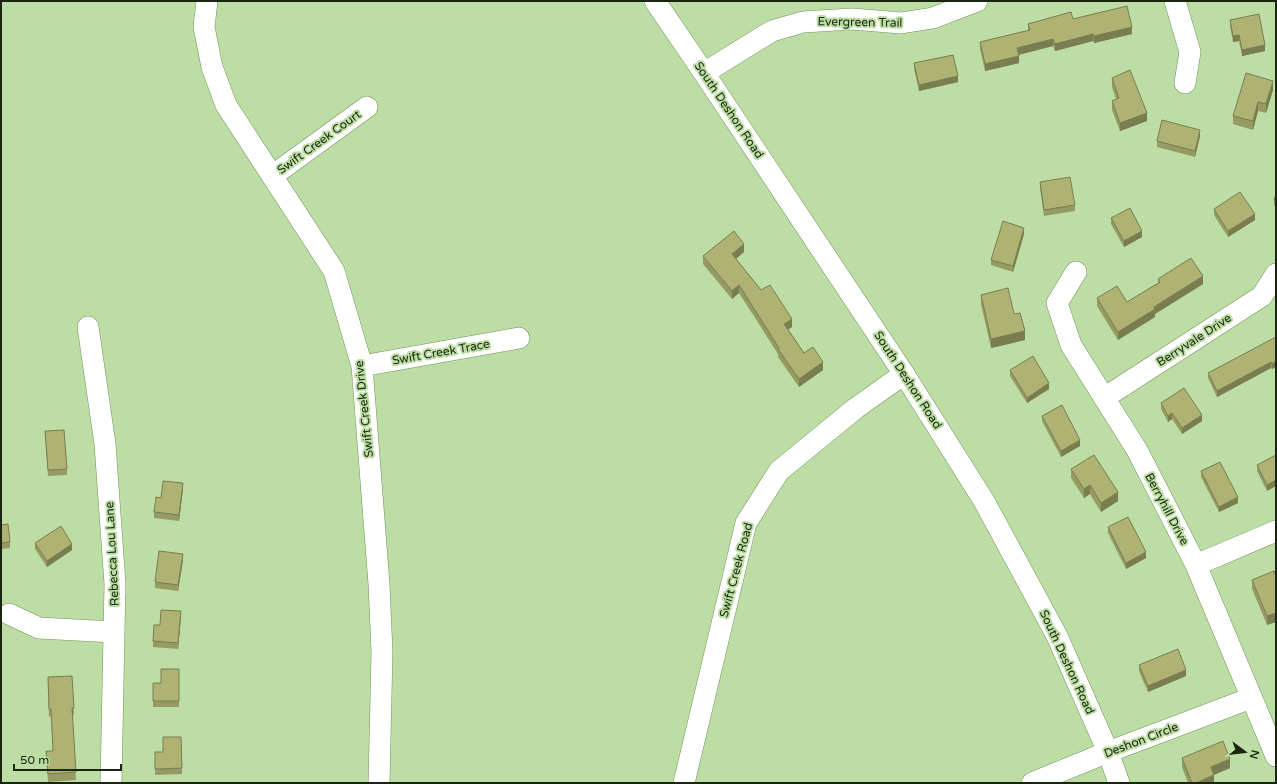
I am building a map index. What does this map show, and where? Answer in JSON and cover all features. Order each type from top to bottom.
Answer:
[{"type":"street","name":"Swift Creek Drive","points":[[207,1],[204,27],[212,67],[226,105],[334,271],[362,366],[373,498],[381,637],[379,783]]},
{"type":"street","name":"South Deshon Road","points":[[655,1],[904,374],[984,501],[1053,630],[1108,752],[1119,783]]},
{"type":"street","name":"Evergreen Trail","points":[[704,73],[772,31],[803,22],[852,19],[901,23],[933,18],[977,1]]},
{"type":"street","points":[[1175,1],[1190,52],[1185,83]]},
{"type":"street","name":"Swift Creek Court","points":[[272,176],[367,107]]},
{"type":"street","name":"Berryhill Drive","points":[[1076,272],[1057,303],[1071,345],[1137,450],[1196,565],[1276,756]]},
{"type":"street","name":"Berryvale Drive","points":[[1104,398],[1262,296],[1276,274]]},
{"type":"street","name":"Rebecca Lou Lane","points":[[88,327],[105,444],[115,584],[111,783]]},
{"type":"street","name":"Swift Creek Trace","points":[[362,366],[519,338]]},
{"type":"street","name":"Swift Creek Road","points":[[684,783],[746,523],[779,471],[856,408],[904,374]]},
{"type":"street","points":[[1196,565],[1276,531]]},
{"type":"street","points":[[9,614],[39,628],[114,632]]},
{"type":"street","name":"Deshon Circle","points":[[1032,783],[1108,752],[1251,698]]},
{"type":"building","points":[[1127,6],[1132,27],[1094,36],[1093,34],[1055,44],[1053,39],[1017,48],[1019,56],[985,64],[980,42],[1030,30],[1028,24],[1071,12],[1073,19]]},
{"type":"building","points":[[1259,14],[1265,45],[1242,50],[1239,35],[1233,36],[1230,20]]},
{"type":"building","points":[[953,55],[958,76],[919,85],[914,63]]},
{"type":"building","points":[[1130,70],[1147,113],[1120,123],[1112,101],[1119,98],[1112,78]]},
{"type":"building","points":[[1246,73],[1273,81],[1266,104],[1258,102],[1253,121],[1233,116]]},
{"type":"building","points":[[1162,120],[1200,130],[1195,151],[1157,141]]},
{"type":"building","points":[[1070,177],[1075,205],[1044,210],[1040,182]]},
{"type":"building","points":[[1240,192],[1255,214],[1228,231],[1214,209]]},
{"type":"building","points":[[1130,208],[1142,231],[1124,241],[1111,218]]},
{"type":"building","points":[[1003,221],[1024,228],[1013,266],[991,260]]},
{"type":"building","points":[[734,231],[744,244],[732,254],[761,290],[770,285],[792,319],[784,324],[804,353],[813,347],[823,362],[799,379],[778,349],[779,348],[739,285],[732,291],[703,256]]},
{"type":"building","points":[[1191,258],[1203,276],[1118,332],[1097,298],[1117,286],[1127,302],[1160,282],[1158,279]]},
{"type":"building","points":[[1008,288],[1014,314],[1020,313],[1025,331],[991,339],[981,295]]},
{"type":"building","points":[[1276,337],[1276,361],[1272,364],[1271,362],[1217,391],[1208,373]]},
{"type":"building","points":[[1033,356],[1049,383],[1027,398],[1010,370]]},
{"type":"building","points":[[1184,388],[1202,415],[1182,428],[1172,413],[1168,416],[1161,403]]},
{"type":"building","points":[[1062,405],[1080,440],[1061,451],[1042,416]]},
{"type":"building","points":[[64,430],[67,469],[48,470],[45,431]]},
{"type":"building","points":[[1094,455],[1118,492],[1101,503],[1090,485],[1084,489],[1071,469]]},
{"type":"building","points":[[1276,455],[1276,480],[1267,485],[1257,465]]},
{"type":"building","points":[[1220,462],[1238,497],[1219,507],[1201,471]]},
{"type":"building","points":[[163,481],[183,483],[179,515],[154,512],[156,497],[161,498]]},
{"type":"building","points":[[1128,517],[1146,552],[1126,563],[1108,527]]},
{"type":"building","points":[[8,524],[10,542],[1,543],[1,525]]},
{"type":"building","points":[[61,526],[72,544],[47,561],[35,543]]},
{"type":"building","points":[[159,551],[183,554],[178,585],[155,582]]},
{"type":"building","points":[[1274,571],[1276,577],[1276,613],[1267,616],[1252,580]]},
{"type":"building","points":[[161,610],[181,611],[178,643],[153,641],[154,625],[160,625]]},
{"type":"building","points":[[1178,649],[1186,670],[1148,686],[1139,665]]},
{"type":"building","points":[[161,669],[179,669],[179,701],[153,701],[153,683],[161,683]]},
{"type":"building","points":[[72,676],[74,708],[72,708],[76,772],[48,774],[46,751],[53,751],[48,677]]},
{"type":"building","points":[[163,737],[181,737],[182,768],[155,769],[155,752],[163,752]]},
{"type":"building","points":[[1223,741],[1230,759],[1211,767],[1214,775],[1196,783],[1192,783],[1182,758]]}]
